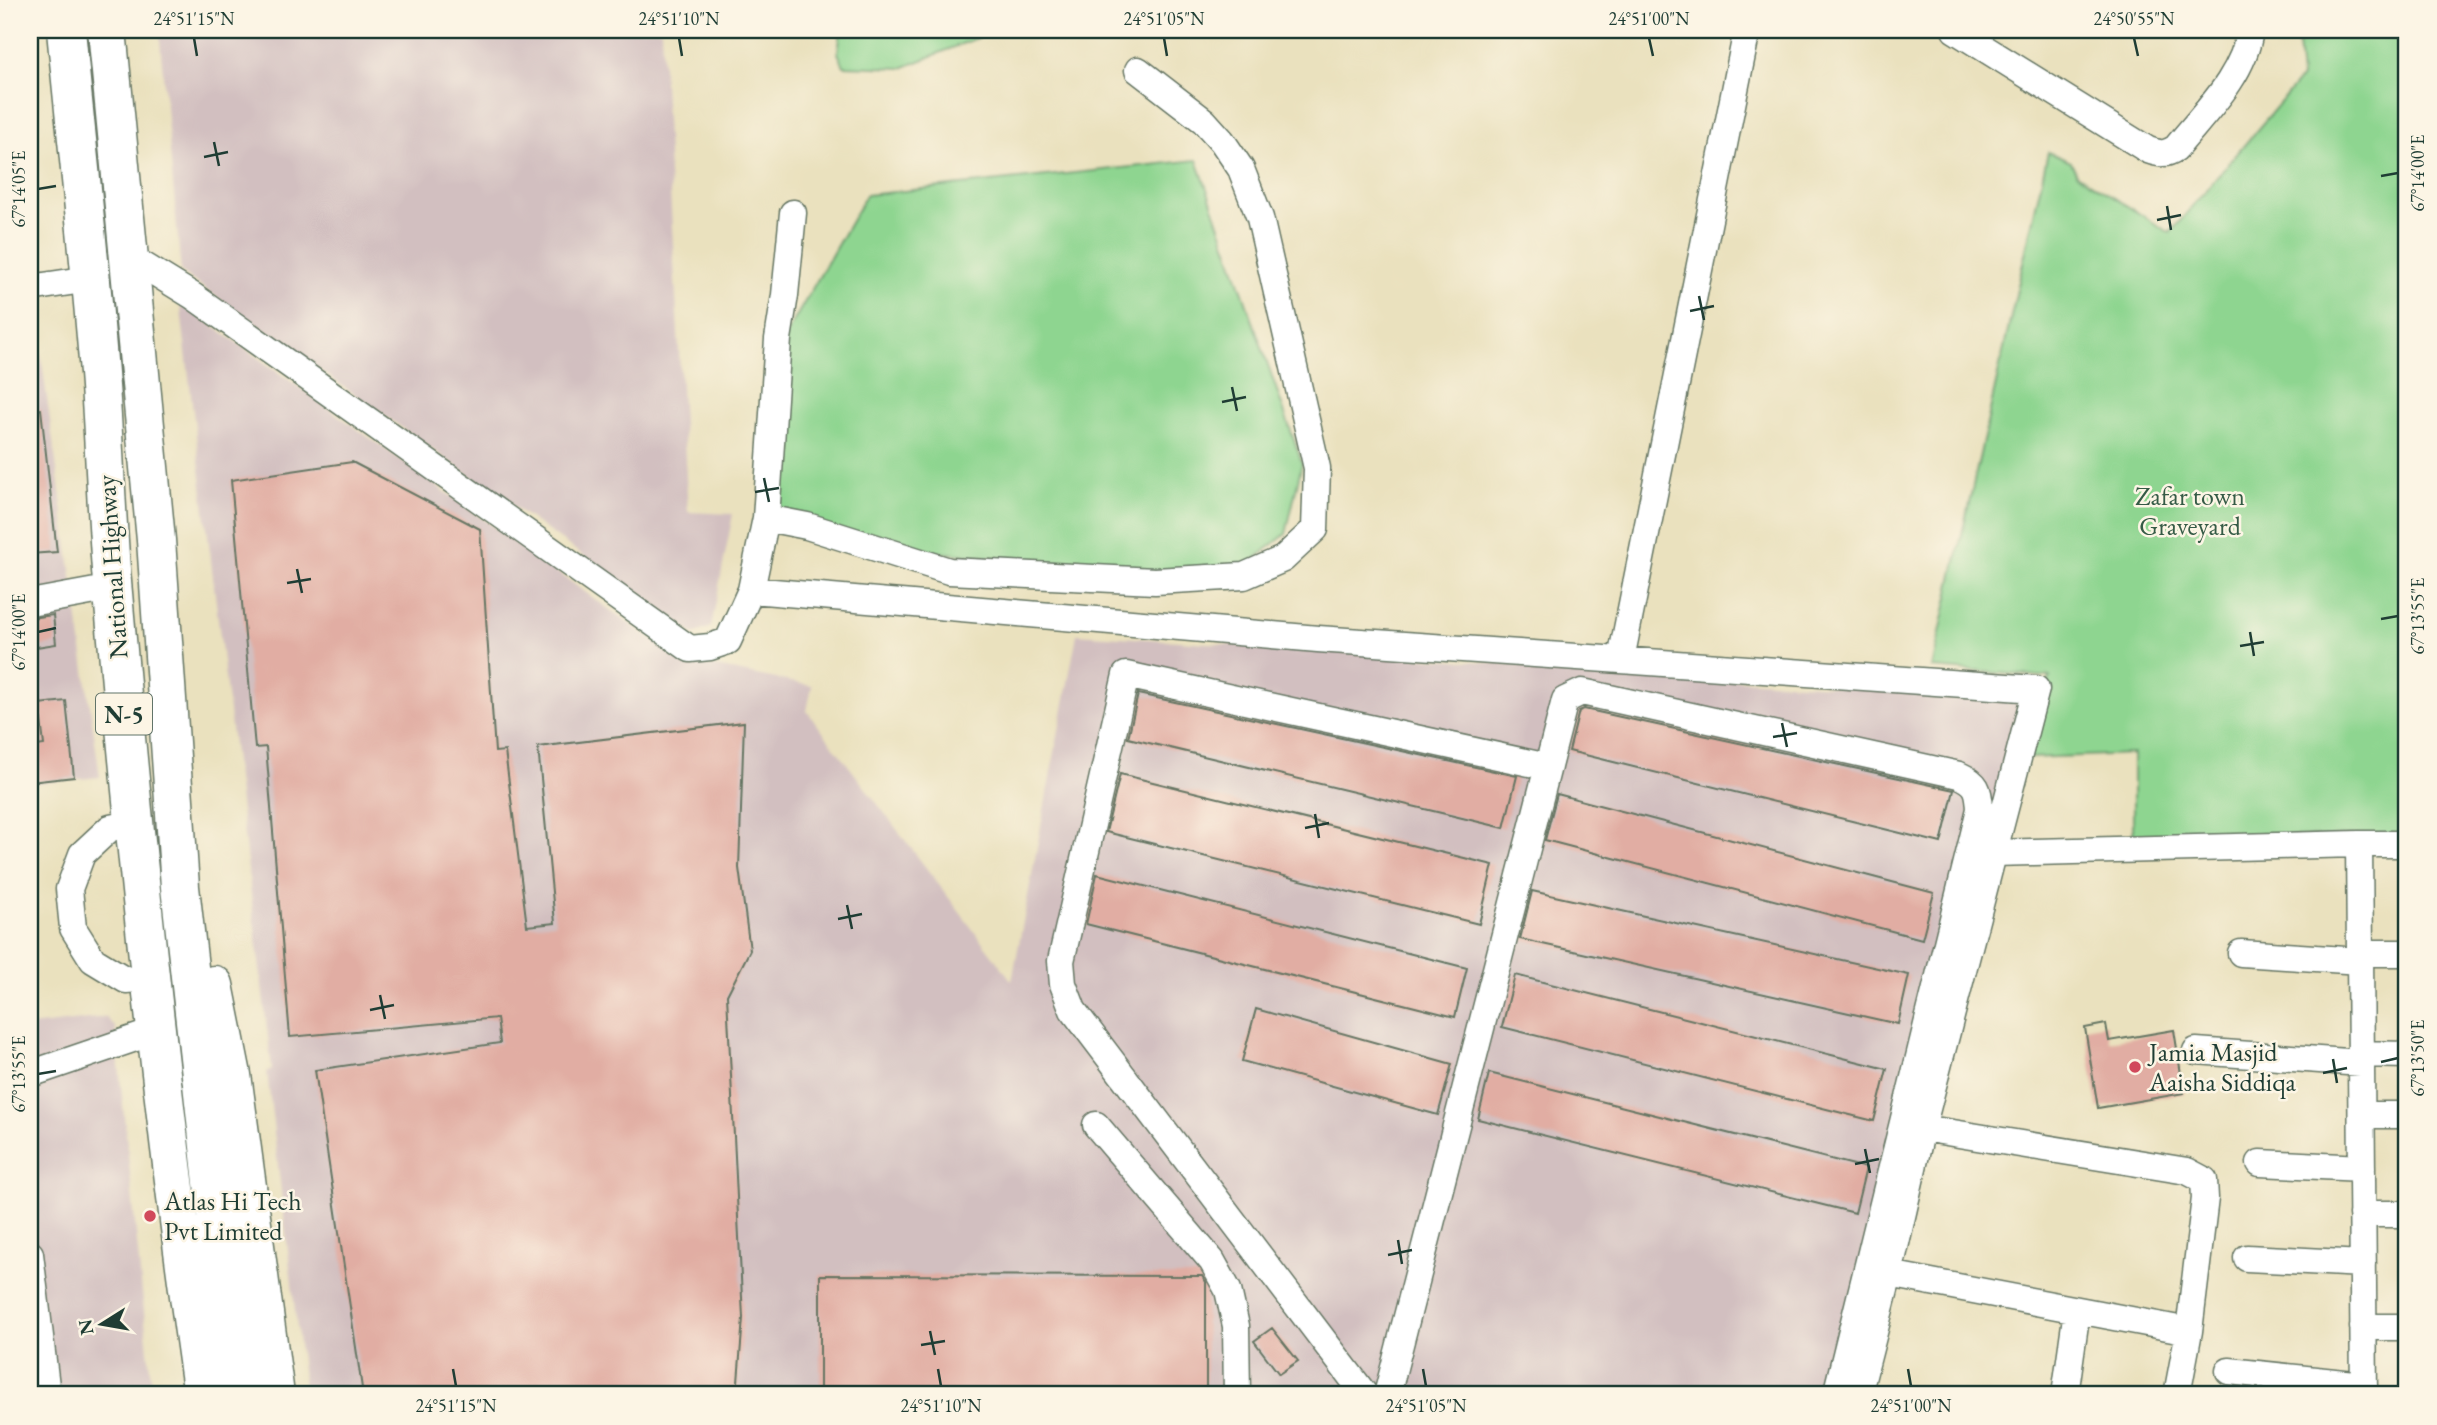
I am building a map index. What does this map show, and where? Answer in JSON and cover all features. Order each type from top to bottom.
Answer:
[{"type":"highway","name":"National Highway","points":[[66,30],[99,376],[112,588],[135,823],[178,1223],[203,1395]]},
{"type":"highway","name":"National Highway","points":[[107,30],[156,540],[180,887],[229,1325],[240,1395]]},
{"type":"highway","points":[[180,887],[213,981],[232,1076],[275,1395]]},
{"type":"street","points":[[1621,659],[1747,30]]},
{"type":"street","points":[[1955,30],[2148,150],[2159,154],[2169,153],[2176,148],[2236,72],[2247,50],[2250,30]]},
{"type":"street","points":[[766,518],[834,534],[949,570],[1155,581],[1244,576],[1283,559],[1315,529],[1317,468],[1260,218],[1241,169],[1223,141],[1204,121],[1138,70]]},
{"type":"street","points":[[128,256],[193,296],[690,649],[710,647],[728,641],[751,590],[766,518],[778,339],[793,213]]},
{"type":"street","points":[[30,288],[90,279]]},
{"type":"street","points":[[30,603],[112,588]]},
{"type":"street","points":[[751,590],[1318,639],[2036,689],[1922,1128],[1858,1395]]},
{"type":"street","points":[[1365,1395],[1073,1010],[1063,984],[1061,961],[1126,675],[1548,767]]},
{"type":"street","points":[[1387,1395],[1565,700],[1582,692],[1959,775],[1974,781],[1979,790],[1980,808],[1836,1395]]},
{"type":"street","points":[[135,823],[110,828],[82,854],[69,890],[73,928],[93,960],[126,980],[152,978]]},
{"type":"street","points":[[2229,1371],[2364,1390],[2359,844]]},
{"type":"street","points":[[1993,853],[2407,844]]},
{"type":"street","points":[[2241,953],[2360,957],[2407,953]]},
{"type":"street","points":[[30,1074],[156,1031]]},
{"type":"street","points":[[2196,1051],[2361,1059],[2407,1055]]},
{"type":"street","points":[[2362,1115],[2407,1115]]},
{"type":"street","points":[[1096,1125],[1212,1261],[1228,1290],[1237,1326],[1237,1395]]},
{"type":"street","points":[[1922,1128],[2188,1171],[2204,1180],[2205,1198],[2189,1331],[2177,1395]]},
{"type":"street","points":[[2260,1163],[2362,1168]]},
{"type":"street","points":[[2362,1214],[2407,1214]]},
{"type":"street","points":[[30,1254],[47,1394]]},
{"type":"street","points":[[2247,1258],[2363,1264]]},
{"type":"street","points":[[1889,1274],[2189,1331]]},
{"type":"street","points":[[2066,1395],[2077,1310]]},
{"type":"street","points":[[2363,1328],[2407,1327]]},
{"type":"shaded area","points":[[159,30],[661,30],[688,512],[733,514],[711,627],[694,634],[181,272]]},
{"type":"shaded area","points":[[30,277],[100,777],[30,784]]},
{"type":"shaded area","points":[[180,302],[680,660],[812,686],[807,711],[1012,981],[1077,634],[2021,699],[1850,1395],[305,1395],[267,1072],[272,1070]]},
{"type":"shaded area","points":[[106,1017],[115,1027],[151,1380],[156,1395],[30,1395],[30,1026]]},
{"type":"green space","points":[[841,30],[997,30],[902,68],[844,66],[838,53]]},
{"type":"green space","name":"Zafar town Graveyard","points":[[2297,30],[2407,30],[2407,836],[2133,837],[2133,754],[2029,758],[2050,677],[1932,668],[2048,152],[2071,162],[2077,174],[2170,233],[2301,78]]},
{"type":"green space","points":[[1197,160],[1302,463],[1286,534],[1247,565],[1153,571],[945,553],[767,526],[780,345],[866,195]]},
{"type":"building","points":[[41,409],[57,552],[30,554],[30,410]]},
{"type":"building","points":[[352,462],[480,529],[495,752],[505,751],[527,926],[555,923],[538,747],[744,722],[739,868],[750,950],[727,995],[743,1318],[737,1395],[363,1395],[315,1070],[500,1043],[497,1018],[290,1037],[266,747],[255,748],[231,480]]},
{"type":"building","points":[[53,615],[56,644],[30,648],[30,618]]},
{"type":"building","points":[[1138,694],[1517,776],[1504,828],[1128,738]]},
{"type":"building","points":[[66,701],[74,777],[30,782],[30,747],[44,745],[39,704]]},
{"type":"building","points":[[1584,709],[1954,790],[1941,843],[1569,751],[1579,711]]},
{"type":"building","points":[[1120,774],[1493,865],[1479,924],[1106,832]]},
{"type":"building","points":[[1557,794],[1934,893],[1922,939],[1545,840]]},
{"type":"building","points":[[1097,874],[1467,968],[1455,1017],[1086,924]]},
{"type":"building","points":[[1532,891],[1909,975],[1898,1024],[1520,939]]},
{"type":"building","points":[[1515,975],[1887,1069],[1874,1121],[1502,1027]]},
{"type":"building","points":[[1256,1009],[1452,1064],[1438,1115],[1242,1061]]},
{"type":"building","name":"Jamia Masjid Aaisha Siddiqa","points":[[2106,1024],[2109,1041],[2174,1030],[2184,1093],[2098,1108],[2085,1028]]},
{"type":"building","points":[[1489,1073],[1866,1168],[1855,1213],[1478,1119]]},
{"type":"building","points":[[820,1275],[1202,1276],[1206,1282],[1206,1395],[820,1395]]},
{"type":"building","points":[[1272,1328],[1298,1361],[1279,1374],[1254,1341]]},
{"type":"place","name":"Jamia Masjid Aaisha Siddiqa","points":[[2135,1067]]},
{"type":"place","name":"Atlas Hi Tech Pvt Limited","points":[[150,1216]]}]
